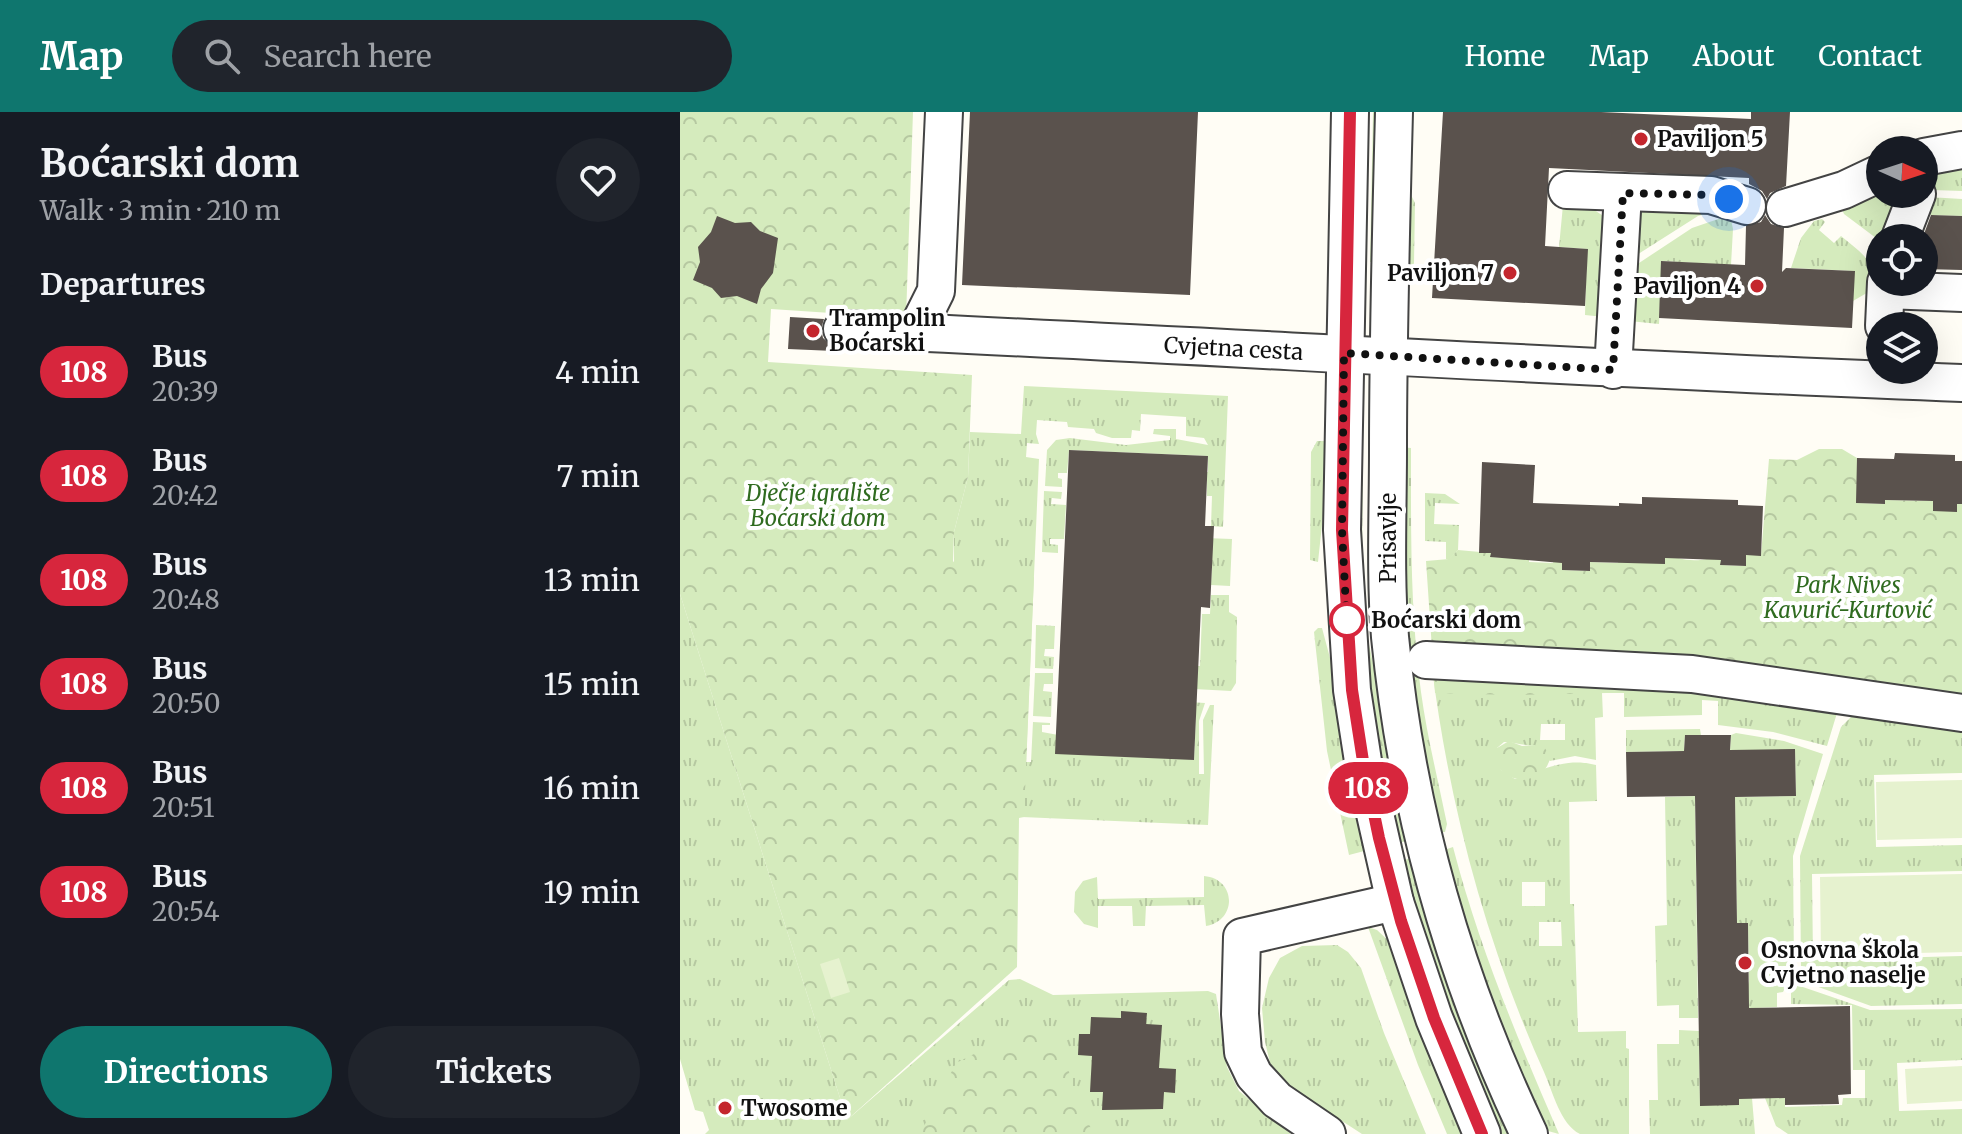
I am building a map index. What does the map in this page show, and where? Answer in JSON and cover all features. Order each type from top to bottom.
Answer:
[{"type":"street","points":[[915,333],[936,291],[944,112]]},
{"type":"street","name":"Prisavlje","points":[[1350,112],[1342,530],[1349,652],[1363,761],[1395,902],[1434,1018],[1482,1134]]},
{"type":"street","name":"Prisavlje","points":[[1394,112],[1387,529],[1390,635],[1401,723],[1424,844],[1457,958],[1529,1134]]},
{"type":"street","points":[[1938,154],[1962,150]]},
{"type":"street","points":[[1785,208],[1844,190],[1866,180]]},
{"type":"street","points":[[1567,190],[1711,195],[1747,206]]},
{"type":"street","points":[[1613,370],[1623,193]]},
{"type":"street","points":[[1938,291],[1962,293]]},
{"type":"street","name":"Cvjetna cesta","points":[[842,329],[1344,353],[1613,370],[1866,375]]},
{"type":"street","name":"Cvjetna cesta","points":[[1938,381],[1962,383]]},
{"type":"street","points":[[1426,660],[1692,674],[1962,713]]},
{"type":"street","points":[[1327,1134],[1277,1100],[1254,1075],[1243,1052],[1240,1014],[1242,937],[1395,902]]},
{"type":"green space","name":"Dječje igralište Boćarski dom","points":[[680,112],[913,112],[906,318],[771,309],[768,362],[972,375],[968,477],[954,532],[953,561],[964,575],[1034,577],[1024,817],[1019,818],[1017,967],[847,1120],[680,594]]},
{"type":"green space","points":[[1373,112],[1378,112],[1375,262],[1370,262]]},
{"type":"green space","points":[[1962,155],[1962,191],[1938,190],[1938,159]]},
{"type":"green space","points":[[1411,195],[1415,203],[1414,263],[1413,266],[1403,267]]},
{"type":"green space","points":[[1866,195],[1866,208],[1900,208],[1893,224],[1866,224],[1866,230],[1844,214],[1840,205]]},
{"type":"green space","points":[[1938,198],[1962,199],[1962,216],[1927,215],[1927,208],[1938,208]]},
{"type":"green space","points":[[1651,202],[1729,208],[1698,216],[1632,258],[1635,219]]},
{"type":"green space","points":[[1563,205],[1588,206],[1605,217],[1604,317],[1585,315],[1587,249],[1559,247]]},
{"type":"green space","points":[[1730,215],[1733,229],[1731,265],[1662,261],[1659,324],[1629,321],[1636,265],[1692,228]]},
{"type":"green space","points":[[1822,219],[1825,222],[1819,230],[1834,243],[1841,236],[1866,258],[1866,293],[1853,301],[1854,271],[1791,268],[1801,238],[1814,221]]},
{"type":"green space","points":[[1024,386],[1228,396],[1223,527],[1211,526],[1212,496],[1207,496],[1207,481],[1199,480],[1199,472],[1208,472],[1208,456],[1069,450],[1067,473],[1058,473],[1062,487],[1045,486],[1047,450],[1056,440],[1070,438],[1126,445],[1170,440],[1170,436],[1153,434],[1154,429],[1176,429],[1176,439],[1208,445],[1204,438],[1186,436],[1186,417],[1141,414],[1140,431],[1132,430],[1131,438],[1112,438],[1096,433],[1094,429],[1068,427],[1067,422],[1037,420],[1039,444],[1027,443],[1026,457],[1039,459],[1026,762],[1031,762],[1033,722],[1050,723],[1042,725],[1042,732],[1194,760],[1196,715],[1189,702],[1205,703],[1199,721],[1199,774],[1204,774],[1203,720],[1210,705],[1214,705],[1208,825],[954,814],[954,532],[968,477],[970,432],[1021,434]]},
{"type":"green space","points":[[1317,441],[1331,441],[1318,562],[1310,560],[1311,452]]},
{"type":"green space","points":[[1357,442],[1363,442],[1362,575],[1366,630],[1410,840],[1395,844],[1363,661]]},
{"type":"green space","points":[[1400,447],[1411,448],[1412,570],[1417,662],[1426,725],[1447,824],[1445,832],[1436,833],[1404,631]]},
{"type":"green space","name":"Park Nives Kavurić-Kurtović","points":[[1819,449],[1842,449],[1857,458],[1857,503],[1933,501],[1957,511],[1957,504],[1962,504],[1962,700],[1718,695],[1718,701],[1702,700],[1701,691],[1514,695],[1435,693],[1426,561],[1449,559],[1458,550],[1491,553],[1491,557],[1529,555],[1529,562],[1553,563],[1554,556],[1562,557],[1562,570],[1589,571],[1590,562],[1618,563],[1619,552],[1665,563],[1665,551],[1678,558],[1693,560],[1708,559],[1721,553],[1721,565],[1745,566],[1746,555],[1761,555],[1769,459],[1797,460]]},
{"type":"green space","points":[[1044,491],[1062,492],[1061,499],[1052,498],[1051,504],[1066,505],[1064,539],[1050,539],[1050,544],[1058,545],[1058,553],[1042,552]]},
{"type":"green space","points":[[1425,493],[1445,494],[1460,504],[1435,503],[1434,524],[1459,525],[1458,550],[1449,560],[1446,559],[1446,542],[1425,541]]},
{"type":"green space","points":[[1205,538],[1232,539],[1230,586],[1211,585],[1212,568]]},
{"type":"green space","points":[[680,594],[847,1120],[1009,980],[1020,979],[1053,995],[1208,991],[1216,994],[1227,1067],[1239,1091],[1291,1134],[705,1134],[709,1130],[703,1112],[695,1110],[680,1059]]},
{"type":"green space","points":[[1211,595],[1229,595],[1229,612],[1237,617],[1236,683],[1231,691],[1194,689],[1196,666],[1200,666],[1202,614],[1210,614]]},
{"type":"green space","points":[[1036,625],[1055,626],[1054,649],[1045,649],[1044,656],[1054,657],[1053,669],[1035,668]]},
{"type":"green space","points":[[1322,628],[1338,688],[1368,850],[1349,855],[1327,751],[1314,632]]},
{"type":"green space","points":[[1432,668],[1702,691],[1702,715],[1624,717],[1624,693],[1602,693],[1603,717],[1595,718],[1596,760],[1575,756],[1550,761],[1534,745],[1504,742],[1497,748],[1501,770],[1515,779],[1565,763],[1596,765],[1597,801],[1569,802],[1570,904],[1574,904],[1578,1032],[1626,1031],[1626,1048],[1629,1049],[1629,1134],[1580,1134],[1567,1123],[1558,1107],[1523,1023],[1488,925],[1460,824]],"holes":[[[1541,724],[1565,724],[1565,740],[1540,740]],[[1522,882],[1545,882],[1545,906],[1522,906]],[[1539,922],[1561,922],[1562,946],[1539,946]]]},
{"type":"green space","points":[[1035,673],[1053,673],[1053,684],[1044,684],[1043,691],[1052,692],[1051,717],[1033,716]]},
{"type":"green space","points":[[1718,690],[1837,713],[1827,746],[1773,732],[1718,725]]},
{"type":"green space","points":[[1857,711],[1962,725],[1962,773],[1874,775],[1876,847],[1962,845],[1962,871],[1812,874],[1813,960],[1962,956],[1962,1004],[1871,1006],[1799,980],[1800,856],[1841,727]]},
{"type":"green space","points":[[1700,729],[1701,735],[1685,735],[1684,751],[1626,752],[1626,730]]},
{"type":"green space","points":[[1736,733],[1784,741],[1823,754],[1793,856],[1794,970],[1783,992],[1777,993],[1777,1007],[1755,1008],[1755,1017],[1738,1017],[1749,981],[1748,923],[1737,923],[1735,797],[1796,796],[1795,750],[1730,750],[1731,735]]},
{"type":"green space","points":[[1509,741],[1522,746],[1545,748],[1550,758],[1545,769],[1528,779],[1508,776],[1496,760],[1497,748]]},
{"type":"green space","points":[[1962,780],[1962,838],[1877,840],[1876,782]]},
{"type":"green space","points":[[1695,796],[1698,1018],[1679,1018],[1679,1005],[1657,1006],[1655,926],[1667,925],[1665,797]]},
{"type":"green space","points":[[1453,847],[1487,957],[1559,1134],[1548,1131],[1540,1121],[1503,1041],[1441,851]]},
{"type":"green space","points":[[1414,857],[1515,1134],[1499,1134],[1472,1077],[1398,862]]},
{"type":"green space","points":[[1962,874],[1962,952],[1821,955],[1820,877]]},
{"type":"green space","points":[[1204,876],[1223,884],[1229,900],[1223,916],[1216,923],[1206,926],[1204,905],[1146,906],[1145,926],[1133,926],[1132,906],[1098,906],[1098,928],[1084,924],[1074,912],[1075,892],[1083,881],[1097,877],[1098,899],[1204,897]]},
{"type":"green space","points":[[1368,927],[1377,930],[1392,944],[1470,1134],[1447,1134],[1418,1065]]},
{"type":"green space","points":[[1337,945],[1348,952],[1361,968],[1426,1134],[1362,1134],[1272,1071],[1262,1008],[1269,978],[1280,958],[1302,946]]},
{"type":"green space","points":[[839,958],[850,992],[831,998],[820,964]]},
{"type":"green space","points":[[1797,985],[1870,1010],[1962,1009],[1962,1060],[1897,1063],[1899,1111],[1962,1109],[1962,1134],[1788,1134],[1776,1126],[1765,1098],[1785,1098],[1785,1107],[1842,1105],[1843,1098],[1865,1098],[1865,1070],[1853,1070],[1852,1005],[1791,1004],[1791,993]]},
{"type":"green space","points":[[1679,1030],[1699,1031],[1700,1105],[1738,1105],[1739,1097],[1752,1098],[1755,1134],[1650,1134],[1649,1100],[1658,1100],[1657,1044],[1679,1044]]},
{"type":"green space","points":[[1016,1033],[1061,1034],[1076,1105],[1095,1134],[920,1134],[956,1063]]},
{"type":"green space","points":[[1962,1066],[1962,1101],[1907,1104],[1905,1069]]},
{"type":"building","points":[[970,112],[1198,112],[1190,295],[962,285]]},
{"type":"building","points":[[1443,112],[1601,112],[1751,119],[1751,112],[1790,112],[1786,186],[1770,193],[1767,199],[1762,191],[1749,184],[1749,178],[1549,168],[1545,246],[1588,249],[1585,306],[1432,298]]},
{"type":"building","name":"Paviljon 4","points":[[1765,215],[1771,224],[1784,228],[1782,272],[1786,268],[1855,271],[1852,328],[1659,318],[1661,261],[1745,265],[1746,226],[1761,222]]},
{"type":"building","points":[[1931,215],[1962,216],[1962,270],[1938,269],[1938,224],[1928,224]]},
{"type":"building","points":[[717,216],[735,223],[751,222],[760,231],[778,238],[773,273],[761,289],[757,304],[737,296],[721,298],[712,288],[693,280],[700,262],[698,247],[711,232]]},
{"type":"building","name":"Trampolin Boćarski","points":[[790,317],[824,319],[821,329],[823,338],[835,348],[834,351],[788,349]]},
{"type":"building","points":[[1069,450],[1208,456],[1205,526],[1214,526],[1210,608],[1201,607],[1194,760],[1055,754]]},
{"type":"building","points":[[1895,453],[1955,455],[1955,461],[1962,461],[1962,504],[1957,504],[1957,512],[1933,511],[1933,501],[1856,503],[1857,458],[1894,459]]},
{"type":"building","points":[[1482,462],[1535,465],[1533,503],[1619,506],[1619,503],[1642,504],[1642,497],[1738,500],[1738,505],[1763,506],[1761,556],[1746,555],[1746,566],[1720,565],[1721,560],[1665,558],[1665,564],[1590,562],[1590,571],[1562,570],[1562,563],[1490,557],[1491,553],[1479,553]]},
{"type":"building","points":[[1685,735],[1731,735],[1730,750],[1795,749],[1796,796],[1735,797],[1737,923],[1748,923],[1749,1008],[1850,1006],[1851,1094],[1838,1095],[1839,1104],[1785,1105],[1785,1098],[1739,1099],[1739,1105],[1700,1106],[1695,796],[1627,797],[1626,752],[1684,751]]},
{"type":"building","points":[[1121,1011],[1147,1013],[1146,1024],[1162,1025],[1159,1068],[1176,1069],[1175,1093],[1164,1092],[1163,1109],[1102,1110],[1103,1092],[1090,1092],[1092,1056],[1078,1055],[1079,1034],[1090,1034],[1091,1017],[1121,1018]]},
{"type":"bus line","name":"108","points":[[1350,112],[1342,530],[1352,690],[1379,838],[1401,921],[1418,976],[1482,1134]]},
{"type":"place","name":"Paviljon 5","points":[[1641,139]]},
{"type":"place","name":"Paviljon 7","points":[[1510,273]]},
{"type":"place","name":"Paviljon 4","points":[[1757,286]]},
{"type":"place","name":"Trampolin Boćarski","points":[[813,331]]},
{"type":"place","name":"Boćarski dom","points":[[1347,620]]},
{"type":"place","name":"Osnovna škola Cvjetno naselje","points":[[1745,963]]},
{"type":"place","name":"Twosome","points":[[725,1108]]},
{"type":"route","points":[[1347,620],[1347,627],[1342,530],[1344,353],[1613,370],[1623,193],[1711,195],[1729,199]]}]
